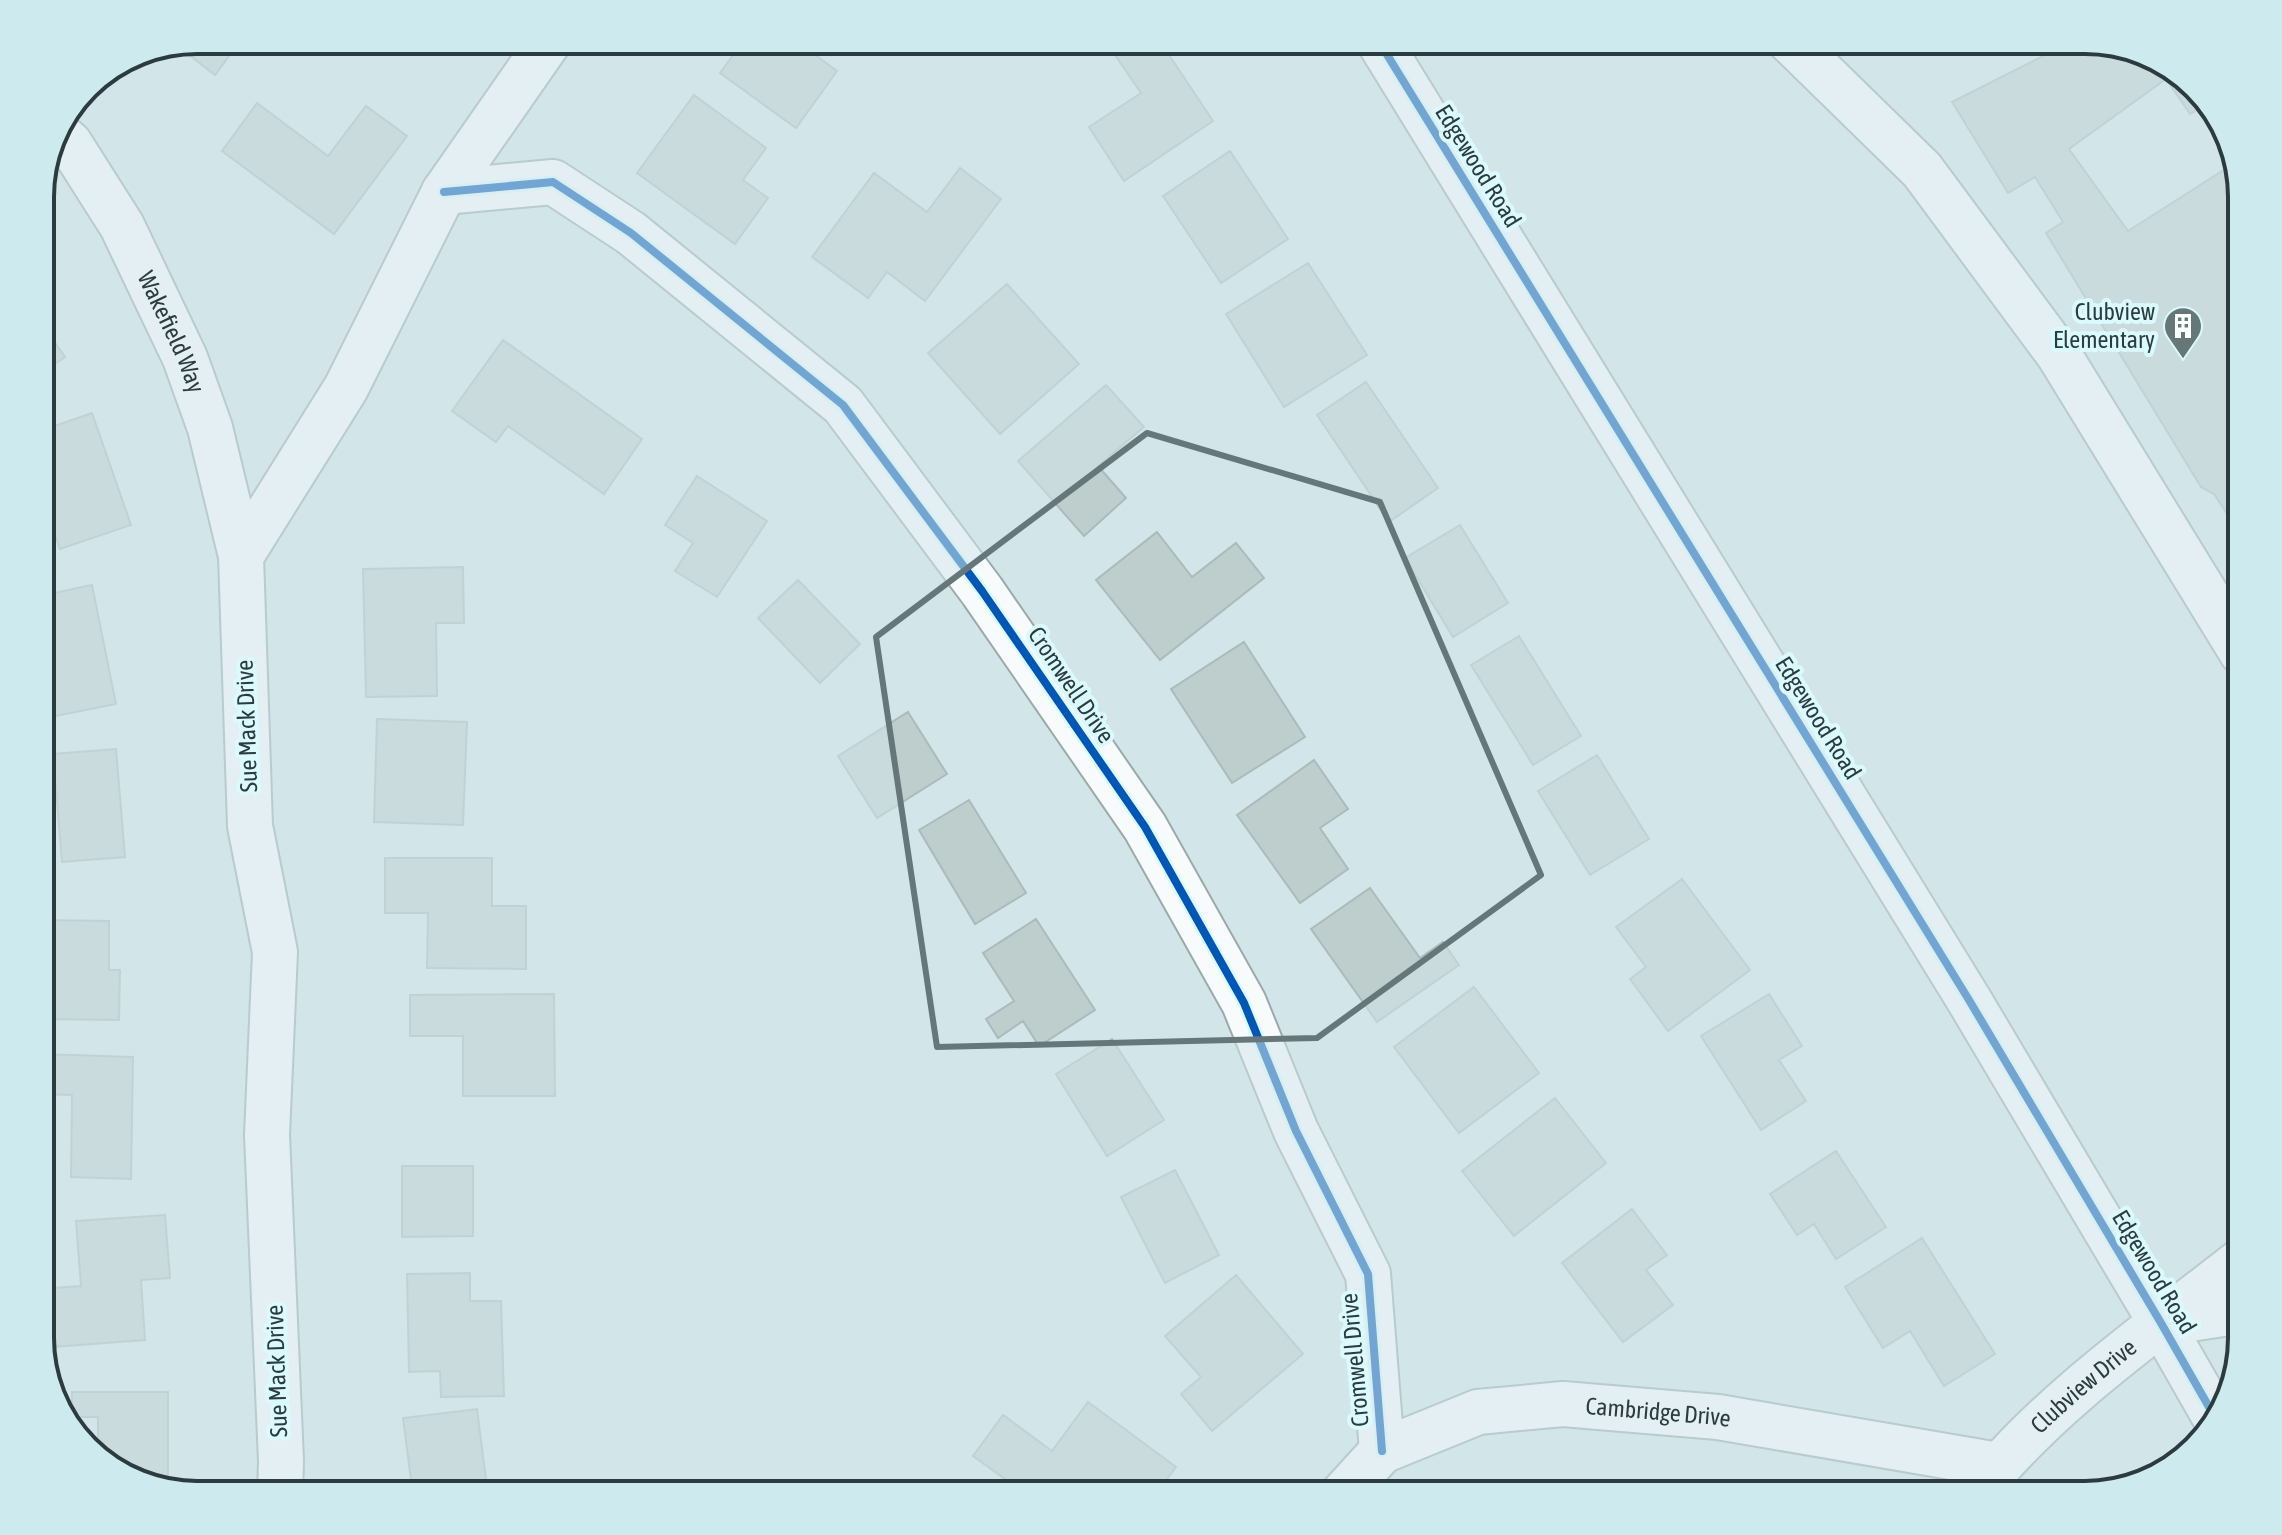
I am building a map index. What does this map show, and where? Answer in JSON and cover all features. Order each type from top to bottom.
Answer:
[{"type":"street","points":[[241,556],[346,388],[444,192],[540,54]]},
{"type":"street","name":"Edgewood Road","points":[[1387,54],[1969,1000],[2209,1408]]},
{"type":"street","points":[[1803,54],[1922,170],[1950,207],[2059,355],[2228,630]]},
{"type":"street","name":"Wakefield Way","points":[[66,141],[122,226],[185,358],[210,428],[241,556]]},
{"type":"street","name":"Cromwell Drive","points":[[444,192],[553,182],[631,233],[843,405],[973,578],[1145,827],[1244,1003],[1296,1131],[1368,1274],[1382,1451]]},
{"type":"street","name":"Sue Mack Drive","points":[[241,556],[250,826],[275,952],[267,1135],[280,1481]]},
{"type":"street","name":"Clubview Drive","points":[[1986,1480],[2062,1403],[2228,1271]]},
{"type":"street","points":[[2161,1323],[2228,1313]]},
{"type":"street","name":"Cambridge Drive","points":[[1355,1481],[1382,1451],[1478,1412],[1563,1404],[1718,1417],[1986,1480]]},
{"type":"highlighted area","points":[[1147,433],[1380,502],[1541,875],[1317,1038],[937,1047],[876,637]]},
{"type":"building","points":[[188,54],[231,54],[215,75]]},
{"type":"building","points":[[734,54],[814,54],[837,71],[796,128],[720,73]]},
{"type":"building","points":[[1168,54],[1213,121],[1124,181],[1089,127],[1141,93],[1115,55]]},
{"type":"building","name":"Clubview Elementary","points":[[2047,54],[2085,54],[2113,57],[2148,69],[2165,78],[2179,89],[2198,109],[2190,114],[2166,79],[2069,149],[2128,231],[2225,169],[2228,197],[2228,515],[2214,494],[2201,487],[2046,233],[2063,222],[2035,177],[2008,193],[1952,102]]},
{"type":"building","points":[[694,95],[766,148],[743,180],[768,198],[735,244],[637,173]]},
{"type":"building","points":[[257,103],[328,156],[366,106],[407,136],[334,234],[222,151]]},
{"type":"building","points":[[1230,151],[1288,239],[1221,283],[1163,196]]},
{"type":"building","points":[[960,168],[1001,199],[925,301],[887,272],[868,298],[812,257],[874,173],[927,212]]},
{"type":"building","points":[[1308,263],[1367,355],[1284,407],[1226,314]]},
{"type":"building","points":[[1007,284],[1079,364],[1000,434],[928,353]]},
{"type":"building","points":[[503,340],[642,439],[604,494],[508,426],[496,442],[452,411]]},
{"type":"building","points":[[54,341],[65,357],[54,364]]},
{"type":"building","points":[[1366,382],[1438,488],[1389,522],[1317,415]]},
{"type":"building","points":[[1106,385],[1144,427],[1098,466],[1126,498],[1084,536],[1018,461]]},
{"type":"building","points":[[92,413],[131,525],[60,549],[54,532],[54,426]]},
{"type":"building","points":[[697,476],[767,521],[717,597],[675,571],[693,543],[665,525]]},
{"type":"building","points":[[1460,525],[1508,603],[1453,637],[1405,558]]},
{"type":"building","points":[[1157,532],[1192,577],[1236,543],[1264,578],[1160,660],[1096,580]]},
{"type":"building","points":[[463,567],[464,623],[436,623],[437,696],[366,697],[363,569]]},
{"type":"building","points":[[798,580],[860,644],[820,683],[758,618]]},
{"type":"building","points":[[92,585],[116,704],[54,716],[54,593]]},
{"type":"building","points":[[1519,636],[1581,736],[1533,765],[1471,665]]},
{"type":"building","points":[[1244,642],[1305,737],[1232,783],[1171,689]]},
{"type":"building","points":[[908,712],[947,774],[877,818],[838,756]]},
{"type":"building","points":[[377,719],[467,722],[463,825],[374,822]]},
{"type":"building","points":[[116,749],[125,857],[62,862],[54,754]]},
{"type":"building","points":[[1597,755],[1649,839],[1590,875],[1538,791]]},
{"type":"building","points":[[1314,760],[1348,809],[1320,828],[1348,869],[1300,903],[1237,815]]},
{"type":"building","points":[[969,800],[1026,893],[975,924],[919,830]]},
{"type":"building","points":[[385,858],[492,858],[492,906],[526,906],[526,969],[427,968],[428,913],[385,913]]},
{"type":"building","points":[[1682,879],[1750,970],[1668,1031],[1630,979],[1646,967],[1616,927]]},
{"type":"building","points":[[1370,888],[1420,958],[1443,942],[1459,965],[1377,1022],[1311,929]]},
{"type":"building","points":[[1036,919],[1095,1010],[1039,1046],[1023,1021],[998,1038],[986,1019],[1014,1001],[983,953]]},
{"type":"building","points":[[54,920],[109,921],[109,970],[120,970],[119,1020],[54,1019]]},
{"type":"building","points":[[1474,987],[1539,1073],[1459,1133],[1394,1047]]},
{"type":"building","points":[[554,994],[555,1096],[463,1096],[463,1036],[410,1036],[410,995]]},
{"type":"building","points":[[1769,994],[1802,1046],[1779,1060],[1806,1101],[1761,1130],[1701,1036]]},
{"type":"building","points":[[1112,1039],[1164,1120],[1107,1156],[1056,1074]]},
{"type":"building","points":[[54,1054],[133,1057],[131,1179],[71,1177],[72,1095],[54,1094]]},
{"type":"building","points":[[1555,1098],[1606,1163],[1514,1236],[1462,1171]]},
{"type":"building","points":[[1836,1151],[1886,1227],[1836,1259],[1814,1224],[1797,1235],[1770,1194]]},
{"type":"building","points":[[402,1166],[473,1166],[473,1236],[402,1237]]},
{"type":"building","points":[[1175,1170],[1219,1255],[1165,1283],[1121,1197]]},
{"type":"building","points":[[1632,1209],[1667,1255],[1646,1270],[1673,1305],[1623,1342],[1562,1263]]},
{"type":"building","points":[[165,1215],[170,1278],[141,1280],[145,1340],[54,1347],[54,1288],[81,1286],[76,1221]]},
{"type":"building","points":[[1922,1238],[1995,1354],[1944,1386],[1910,1331],[1883,1348],[1845,1287]]},
{"type":"building","points":[[470,1273],[470,1301],[501,1301],[504,1396],[441,1397],[440,1371],[409,1372],[407,1274]]},
{"type":"building","points":[[1236,1275],[1303,1354],[1212,1431],[1181,1394],[1201,1377],[1165,1336]]},
{"type":"building","points":[[72,1392],[168,1392],[168,1478],[142,1470],[110,1452],[98,1441],[98,1417],[78,1417],[72,1408]]},
{"type":"building","points":[[1088,1402],[1176,1467],[1166,1481],[1008,1481],[973,1456],[1003,1415],[1052,1451]]},
{"type":"building","points":[[477,1409],[486,1481],[411,1481],[403,1418]]},
{"type":"cycle path","points":[[1387,54],[1969,1000],[2209,1408]]},
{"type":"cycle path","points":[[444,192],[553,182],[631,233],[843,405],[982,591],[1145,827],[1244,1003],[1296,1131],[1368,1274],[1382,1451]]},
{"type":"place","name":"Clubview Elementary","points":[[2183,360]]}]
